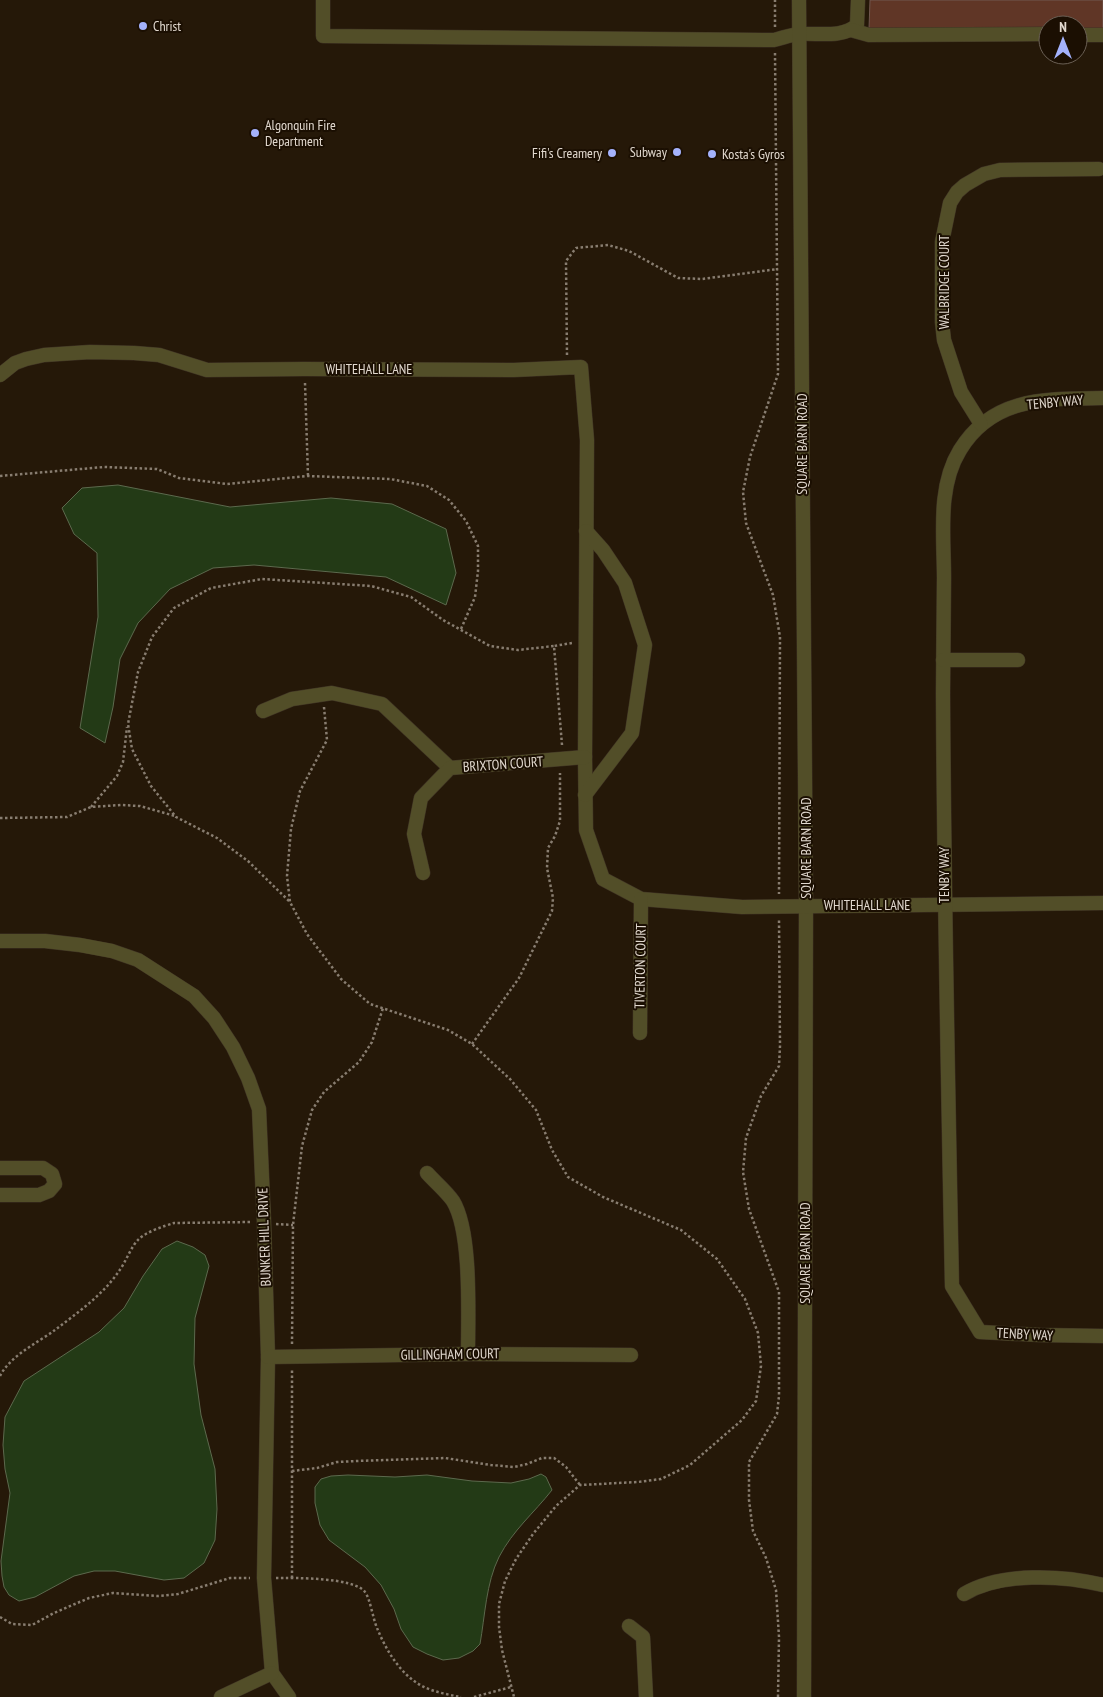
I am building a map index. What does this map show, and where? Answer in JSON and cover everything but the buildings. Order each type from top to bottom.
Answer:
[{"type":"street","points":[[323,0],[323,36],[774,40],[799,34],[831,34],[851,30],[869,35],[1038,34]]},
{"type":"street","name":"SQUARE BARN ROAD","points":[[799,0],[806,905],[804,1697]]},
{"type":"street","points":[[851,30],[857,24],[858,0]]},
{"type":"street","points":[[1088,35],[1103,35]]},
{"type":"street","name":"WALBRIDGE COURT","points":[[981,424],[960,392],[944,340],[942,322],[942,242],[950,203],[957,192],[965,185],[984,174],[1000,170],[1099,169]]},
{"type":"street","name":"WHITEHALL LANE","points":[[0,375],[15,363],[26,359],[44,355],[90,352],[159,355],[188,366],[207,370],[514,370],[581,366],[588,440],[585,640],[586,830],[603,879],[641,899],[742,907],[1103,903]]},
{"type":"street","name":"TENBY WAY","points":[[1103,398],[1050,399],[1024,403],[981,424],[958,453],[951,468],[946,487],[944,512],[943,660],[944,905],[952,1286],[980,1332],[1103,1336]]},
{"type":"street","points":[[585,795],[632,733],[646,645],[625,583],[603,550],[586,531]]},
{"type":"street","points":[[943,660],[1018,660]]},
{"type":"street","points":[[263,711],[292,699],[332,692],[382,704],[450,768]]},
{"type":"street","name":"BRIXTON COURT","points":[[423,873],[414,834],[421,798],[450,768],[585,757]]},
{"type":"street","name":"TIVERTON COURT","points":[[640,1032],[641,899]]},
{"type":"street","name":"BUNKER HILL DRIVE","points":[[0,941],[45,941],[80,945],[112,951],[138,960],[194,996],[214,1018],[233,1047],[248,1078],[259,1109],[264,1222],[268,1357],[264,1578],[272,1673]]},
{"type":"street","points":[[0,1168],[44,1168],[52,1174],[55,1184],[49,1192],[39,1195],[0,1195]]},
{"type":"street","points":[[426,1173],[453,1201],[463,1228],[468,1354]]},
{"type":"street","name":"GILLINGHAM COURT","points":[[268,1357],[468,1354],[631,1355]]},
{"type":"street","points":[[964,1594],[975,1587],[990,1582],[1041,1578],[1073,1580],[1103,1585]]},
{"type":"street","points":[[629,1626],[643,1638],[646,1697]]},
{"type":"street","points":[[221,1697],[272,1673],[289,1697]]},
{"type":"path","points":[[775,0],[778,374],[750,457],[743,492],[746,523],[773,595],[780,637],[780,1046],[779,1066],[761,1096],[746,1138],[743,1172],[749,1209],[779,1292],[779,1396],[777,1414],[749,1462],[749,1500],[753,1531],[766,1558],[776,1590],[779,1636],[778,1697]]},
{"type":"path","points":[[568,366],[566,261],[576,248],[608,245],[629,251],[678,278],[702,279],[778,269]]},
{"type":"path","points":[[304,369],[308,476]]},
{"type":"path","points":[[0,476],[104,467],[157,469],[179,478],[227,484],[308,476],[390,479],[427,486],[449,500],[466,521],[478,546],[475,597],[460,630]]},
{"type":"path","points":[[91,808],[117,776],[123,762],[138,672],[152,637],[174,608],[211,588],[262,579],[371,586],[411,597],[443,620],[490,646],[518,650],[585,640]]},
{"type":"path","points":[[472,1044],[518,978],[552,911],[553,898],[547,868],[548,848],[555,836],[560,820],[560,760],[563,742],[554,646]]},
{"type":"path","points":[[290,902],[287,876],[291,829],[300,791],[327,740],[323,694]]},
{"type":"path","points":[[128,724],[132,749],[151,786],[176,817]]},
{"type":"path","points":[[0,818],[67,817],[91,808],[121,805],[140,806],[176,817],[217,838],[248,861],[290,902],[307,934],[341,979],[370,1004],[448,1030],[472,1044],[510,1079],[536,1110],[552,1150],[568,1177],[603,1197],[681,1230],[717,1259],[745,1299],[758,1333],[761,1366],[756,1401],[742,1420],[690,1465],[661,1479],[580,1485],[556,1506],[533,1534],[516,1560],[505,1582],[499,1604],[502,1650],[514,1697]]},
{"type":"path","points":[[292,1578],[293,1225],[302,1146],[312,1110],[324,1092],[360,1062],[372,1042],[383,1008]]},
{"type":"path","points":[[0,1376],[2,1371],[17,1356],[76,1314],[96,1297],[119,1272],[139,1239],[162,1227],[174,1223],[264,1222],[293,1225]]},
{"type":"path","points":[[292,1471],[317,1468],[338,1462],[445,1458],[514,1467],[542,1458],[554,1458],[566,1467],[580,1485]]},
{"type":"path","points":[[0,1617],[12,1624],[32,1625],[89,1598],[113,1593],[158,1596],[178,1594],[230,1578],[292,1578],[329,1580],[353,1584],[365,1592],[377,1628],[394,1660],[408,1676],[424,1687],[461,1697]]},
{"type":"path","points":[[474,1697],[511,1688]]},
{"type":"shaded area","points":[[118,485],[230,507],[331,498],[392,504],[446,529],[456,573],[446,605],[386,577],[254,565],[213,568],[170,589],[138,623],[120,659],[113,707],[105,743],[80,728],[98,617],[97,553],[74,534],[62,508],[82,488]]},
{"type":"shaded area","points":[[177,1241],[193,1247],[205,1255],[209,1266],[195,1318],[194,1364],[201,1415],[215,1469],[217,1509],[215,1540],[204,1563],[184,1578],[164,1580],[115,1571],[94,1571],[74,1576],[35,1597],[19,1601],[9,1595],[4,1587],[2,1576],[1,1561],[10,1493],[3,1445],[5,1417],[24,1381],[99,1332],[124,1308],[162,1249]]},
{"type":"shaded area","points":[[541,1474],[546,1477],[552,1490],[517,1530],[499,1557],[491,1578],[480,1644],[473,1651],[459,1658],[443,1660],[413,1647],[401,1629],[394,1609],[381,1585],[365,1567],[329,1540],[320,1525],[315,1503],[315,1487],[321,1479],[331,1476],[395,1477],[427,1475],[472,1481],[511,1483]]},
{"type":"place","name":"Christ","points":[[143,26]]},
{"type":"place","name":"Algonquin Fire Department","points":[[255,133]]},
{"type":"place","name":"Subway","points":[[677,152]]},
{"type":"place","name":"Fifi's Creamery","points":[[612,153]]},
{"type":"place","name":"Kosta's Gyros","points":[[712,154]]}]
